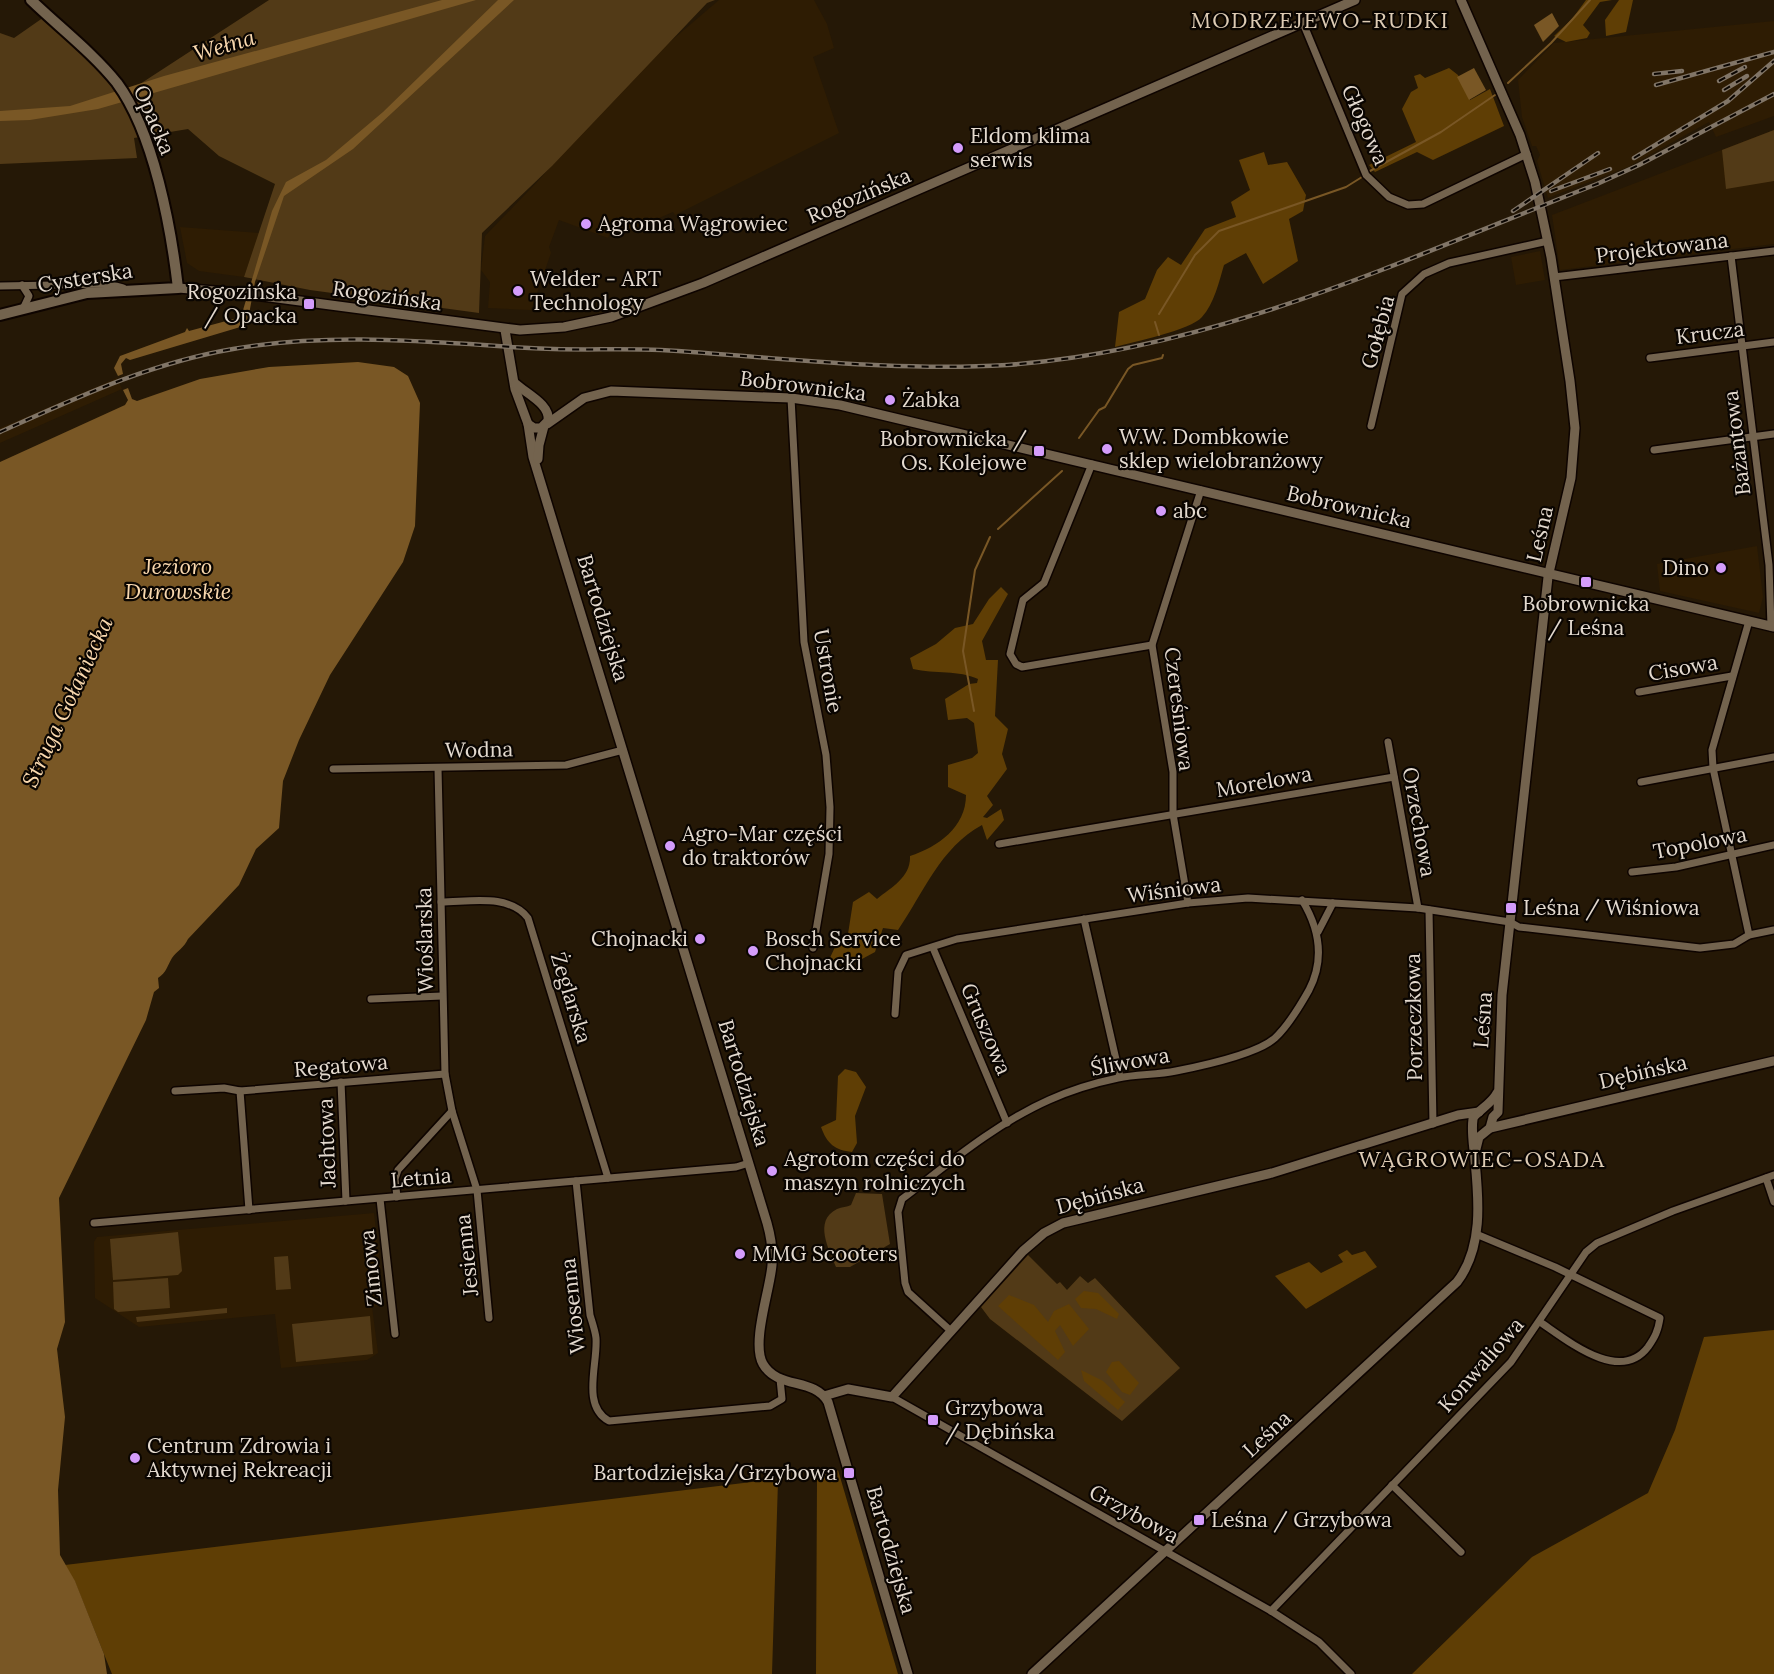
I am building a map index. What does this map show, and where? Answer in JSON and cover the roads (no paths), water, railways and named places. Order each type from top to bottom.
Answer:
[{"type":"main road","name":"Opacka","points":[[31,0],[115,82],[136,120],[165,204],[178,288]]},
{"type":"main road","name":"Cysterska","points":[[0,315],[69,296],[126,290],[178,288]]},
{"type":"street","name":"Rogozińska","points":[[178,288],[240,293],[505,330],[549,329],[619,315],[670,297],[1355,0]]},
{"type":"street","name":"Leśna","points":[[1032,1674],[1452,1287],[1471,1258],[1476,1234],[1476,1143],[1498,1112],[1501,1003],[1549,573],[1571,478],[1574,440],[1570,381],[1554,277],[1548,241],[1527,154],[1461,0]]},
{"type":"street","name":"Głogowa","points":[[1303,22],[1366,175],[1389,197],[1408,205],[1424,204],[1527,154]]},
{"type":"street","name":"Gołębia","points":[[1371,426],[1402,294],[1424,274],[1449,263],[1548,241]]},
{"type":"street","name":"Projektowana","points":[[1554,277],[1774,251]]},
{"type":"street","name":"Bażantowa","points":[[1731,256],[1772,588],[1772,627]]},
{"type":"street","points":[[0,286],[108,284],[126,290]]},
{"type":"street","points":[[22,285],[29,296],[23,309]]},
{"type":"street","name":"Bartodziejska","points":[[505,330],[517,396],[527,419],[533,457],[769,1230],[772,1253],[759,1353],[766,1368],[780,1379]]},
{"type":"street","name":"Krucza","points":[[1650,358],[1774,342]]},
{"type":"street","points":[[516,384],[544,408]]},
{"type":"street","name":"Bobrownicka","points":[[546,425],[589,396],[611,392],[791,398],[865,410],[1772,627]]},
{"type":"street","name":"Ustronie","points":[[791,398],[804,642],[826,755],[830,807],[829,854],[813,948]]},
{"type":"street","points":[[546,425],[534,428],[527,419],[529,408],[563,412]]},
{"type":"street","name":"Bartodziejska","points":[[539,471],[538,451],[546,425],[544,408]]},
{"type":"street","points":[[1654,450],[1774,434]]},
{"type":"street","points":[[1092,464],[1044,583],[1023,600],[1010,654],[1016,664],[1022,667],[1152,645]]},
{"type":"street","name":"Czereśniowa","points":[[1188,903],[1173,814],[1173,771],[1152,645],[1200,490]]},
{"type":"street","points":[[1749,621],[1712,750],[1713,768],[1749,935]]},
{"type":"street","name":"Cisowa","points":[[1639,692],[1732,676]]},
{"type":"street","name":"Orzechowa","points":[[1388,742],[1418,908]]},
{"type":"street","name":"Wodna","points":[[333,770],[566,765],[624,750]]},
{"type":"street","points":[[1641,782],[1774,757]]},
{"type":"street","name":"Wioślarska","points":[[438,768],[445,1074],[452,1111],[477,1190]]},
{"type":"street","name":"Morelowa","points":[[999,844],[1394,777]]},
{"type":"street","name":"Topolowa","points":[[1632,872],[1676,867],[1774,845]]},
{"type":"street","name":"Wiśniowa","points":[[895,1014],[898,972],[906,955],[957,939],[1188,903],[1248,898],[1418,908],[1510,922],[1519,927],[1700,948],[1734,944],[1749,935],[1774,930]]},
{"type":"street","name":"Śliwowa","points":[[951,1331],[908,1292],[905,1283],[898,1212],[902,1199],[1007,1123],[1047,1100],[1120,1077],[1177,1071],[1254,1051],[1274,1038],[1301,1005],[1313,982],[1318,951],[1317,934],[1315,921],[1302,900]]},
{"type":"street","name":"Żeglarska","points":[[441,902],[504,902],[516,906],[528,918],[608,1178]]},
{"type":"street","name":"Śliwowa","points":[[1317,934],[1333,903]]},
{"type":"street","name":"Porzeczkowa","points":[[1429,910],[1433,1124]]},
{"type":"street","points":[[1084,919],[1120,1077]]},
{"type":"street","name":"Gruszowa","points":[[933,948],[1007,1123]]},
{"type":"street","points":[[371,999],[442,996]]},
{"type":"street","name":"Dębińska","points":[[1487,1129],[1520,1119],[1774,1061]]},
{"type":"street","name":"Regatowa","points":[[175,1091],[224,1088],[240,1091],[445,1074]]},
{"type":"street","name":"Jachtowa","points":[[341,1082],[346,1201]]},
{"type":"street","points":[[240,1091],[249,1210]]},
{"type":"street","points":[[1474,1125],[1474,1116],[1493,1102],[1497,1093]]},
{"type":"street","points":[[397,1197],[395,1179],[398,1170],[452,1111]]},
{"type":"street","points":[[1481,1111],[1493,1117]]},
{"type":"street","name":"Dębińska","points":[[892,1397],[1023,1251],[1044,1233],[1063,1222],[1272,1173],[1481,1111]]},
{"type":"street","name":"Dębińska","points":[[1493,1117],[1520,1119]]},
{"type":"street","points":[[1450,1119],[1462,1119],[1487,1129]]},
{"type":"street","name":"Leśna","points":[[1474,1125],[1472,1135],[1475,1158]]},
{"type":"street","name":"Letnia","points":[[94,1223],[736,1167],[749,1163]]},
{"type":"street","name":"Konwaliowa","points":[[1271,1611],[1500,1374],[1540,1322],[1586,1252],[1597,1243],[1673,1211],[1774,1175]]},
{"type":"street","points":[[1766,1178],[1774,1202]]},
{"type":"street","name":"Wiosenna","points":[[576,1181],[590,1315],[596,1336],[595,1408],[600,1416],[609,1421],[770,1406],[782,1399],[780,1379]]},
{"type":"street","name":"Jesienna","points":[[477,1190],[489,1318]]},
{"type":"street","name":"Zimowa","points":[[380,1198],[395,1334]]},
{"type":"street","points":[[1476,1234],[1660,1318],[1658,1333],[1641,1356],[1625,1364],[1609,1362],[1540,1322]]},
{"type":"street","points":[[780,1379],[816,1389],[824,1396],[848,1389],[892,1397]]},
{"type":"street","name":"Bartodziejska","points":[[824,1396],[831,1410],[908,1674]]},
{"type":"street","name":"Grzybowa","points":[[892,1397],[1271,1611],[1319,1642],[1352,1674]]},
{"type":"street","points":[[1392,1485],[1461,1552]]},
{"type":"water","points":[[442,0],[476,0],[98,109],[30,120],[0,121],[0,111],[70,106],[164,76]]},
{"type":"water","points":[[498,0],[514,0],[353,149],[284,196],[255,282],[247,325],[130,360],[126,358],[121,364],[123,374],[118,376],[114,368],[120,356],[185,332],[187,328],[189,331],[241,317],[272,211],[286,182],[326,160],[383,112]]},
{"type":"water","points":[[1552,13],[1559,26],[1543,42],[1534,25]]},
{"type":"water","points":[[1474,68],[1486,90],[1469,100],[1457,77]]},
{"type":"water","name":"Jezioro Durowskie","points":[[358,362],[394,367],[408,376],[420,403],[415,526],[403,562],[330,675],[299,740],[283,781],[279,828],[256,849],[239,885],[188,939],[158,978],[159,988],[154,992],[146,1020],[59,1198],[65,1322],[57,1349],[65,1417],[58,1490],[60,1555],[75,1581],[104,1654],[107,1674],[0,1674],[0,462],[125,405],[128,400],[123,390],[128,388],[132,399],[137,401],[200,379],[269,367]]},
{"type":"waterway","points":[[1508,83],[1551,43],[1590,0]]},
{"type":"waterway","points":[[1370,171],[1441,132],[1495,95]]},
{"type":"waterway","points":[[1159,314],[1195,255],[1219,231],[1346,187],[1362,177]]},
{"type":"waterway","points":[[1155,322],[1159,335]]},
{"type":"waterway","points":[[1079,438],[1099,410],[1105,407],[1128,369],[1133,365],[1162,358],[1163,355]]},
{"type":"waterway","points":[[998,529],[1062,471]]},
{"type":"waterway","points":[[974,711],[963,651],[975,570],[990,537]]},
{"type":"railway","points":[[1656,85],[1774,52]]},
{"type":"railway","points":[[1634,158],[1728,101],[1774,61]]},
{"type":"railway","points":[[1719,81],[1745,67]]},
{"type":"railway","points":[[1654,74],[1682,71]]},
{"type":"railway","points":[[1724,90],[1747,76]]},
{"type":"railway","points":[[0,432],[114,383],[172,363],[233,349],[307,341],[381,340],[546,349],[661,350],[921,367],[1007,365],[1084,356],[1160,341],[1234,321],[1381,270],[1597,184],[1639,165],[1774,94]]},
{"type":"railway","points":[[1513,211],[1598,153]]},
{"type":"railway","points":[[1551,191],[1610,169]]},
{"type":"place","name":"Eldom klima serwis","points":[[958,148]]},
{"type":"place","name":"Agroma Wągrowiec","points":[[586,224]]},
{"type":"place","name":"Welder - ART Technology","points":[[518,291]]},
{"type":"place","name":"Rogozińska / Opacka","points":[[309,304]]},
{"type":"place","name":"Żabka","points":[[890,400]]},
{"type":"place","name":"W.W. Dombkowie sklep wielobranżowy","points":[[1107,449]]},
{"type":"place","name":"Bobrownicka / Os. Kolejowe","points":[[1039,451]]},
{"type":"place","name":"abc","points":[[1161,511]]},
{"type":"place","name":"Dino","points":[[1721,568]]},
{"type":"place","name":"Bobrownicka / Leśna","points":[[1586,582]]},
{"type":"place","name":"Agro-Mar części do traktorów","points":[[670,846]]},
{"type":"place","name":"Leśna / Wiśniowa","points":[[1511,908]]},
{"type":"place","name":"Chojnacki","points":[[700,939]]},
{"type":"place","name":"Bosch Service Chojnacki","points":[[753,951]]},
{"type":"place","name":"Agrotom części do maszyn rolniczych","points":[[772,1171]]},
{"type":"place","name":"MMG Scooters","points":[[740,1254]]},
{"type":"place","name":"Grzybowa / Dębińska","points":[[933,1420]]},
{"type":"place","name":"Centrum Zdrowia i Aktywnej Rekreacji","points":[[135,1458]]},
{"type":"place","name":"Bartodziejska/Grzybowa","points":[[849,1473]]},
{"type":"place","name":"Leśna / Grzybowa","points":[[1199,1520]]},
{"type":"district","name":"MODRZEJEWO-RUDKI","points":[[1320,20]]},
{"type":"district","name":"WĄGROWIEC-OSADA","points":[[1482,1159]]},
{"type":"water label","name":"Wełna","points":[[224,45]]},
{"type":"water label","name":"Struga Gołaniecka","points":[[67,702]]}]
